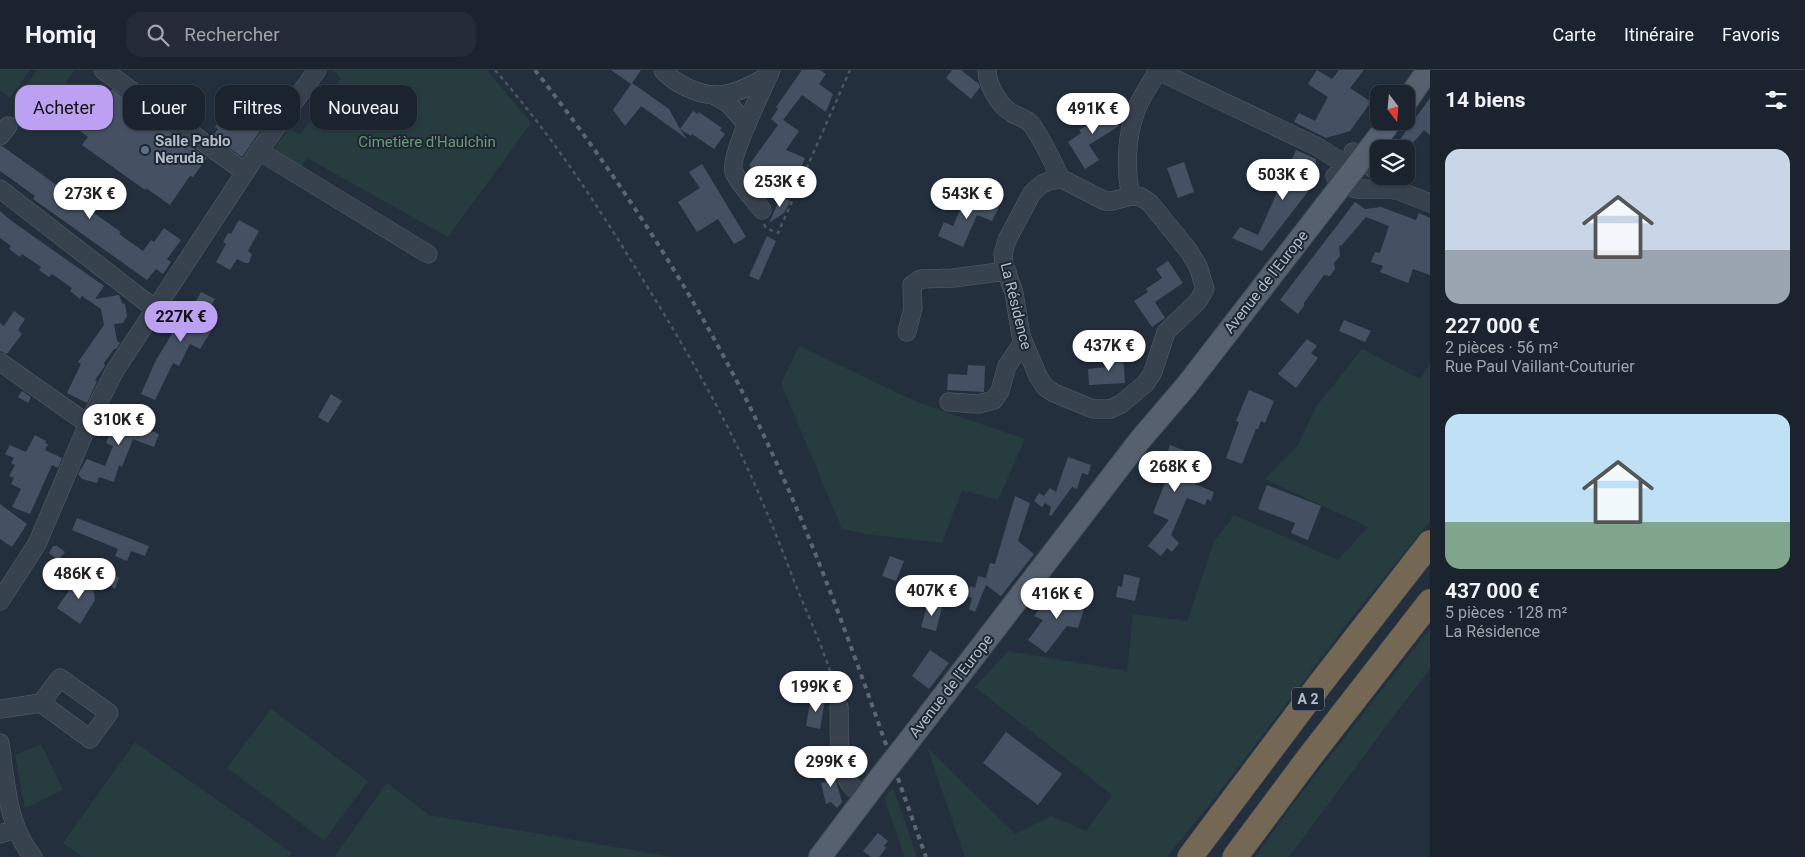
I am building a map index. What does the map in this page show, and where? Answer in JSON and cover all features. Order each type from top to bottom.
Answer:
[{"type":"highway","name":"A 2","points":[[1190,857],[1308,699],[1430,543]]},
{"type":"highway","name":"A 2","points":[[1235,857],[1308,759],[1430,602]]},
{"type":"main road","points":[[1410,85],[1424,70]]},
{"type":"main road","points":[[1415,89],[1428,70]]},
{"type":"main road","name":"Avenue de l'Europe","points":[[1348,167],[1373,130]]},
{"type":"main road","name":"Avenue de l'Europe","points":[[865,797],[1140,440],[1173,388],[1225,316],[1348,167],[1383,130]]},
{"type":"main road","points":[[820,857],[865,797]]},
{"type":"street","points":[[103,70],[245,172]]},
{"type":"street","points":[[0,601],[41,536],[88,424],[114,372],[259,150],[317,70]]},
{"type":"street","points":[[663,70],[675,82],[714,95],[729,104],[747,125]]},
{"type":"street","points":[[987,70],[989,80],[1003,105],[1012,113],[1026,119],[1034,127],[1061,179],[1105,201],[1131,196],[1127,169],[1131,127],[1138,105],[1158,70],[1316,146],[1348,167],[1370,171]]},
{"type":"street","points":[[714,95],[752,85],[770,72]]},
{"type":"street","points":[[762,210],[733,169],[734,160],[747,125],[770,72]]},
{"type":"street","points":[[259,150],[428,254]]},
{"type":"street","points":[[1348,167],[1356,189],[1399,191],[1430,203]]},
{"type":"street","name":"La Résidence","points":[[1061,179],[1042,184],[1036,188],[1028,200],[1005,247],[1004,260],[1014,293],[1018,324],[1023,342],[1038,376],[1045,386],[1054,393],[1094,409],[1104,410],[1116,407],[1127,401],[1146,383],[1155,367],[1164,335],[1204,293],[1204,284],[1198,266],[1192,256],[1150,203],[1141,197],[1131,196]]},
{"type":"street","points":[[1392,185],[1399,191]]},
{"type":"street","points":[[0,189],[155,309]]},
{"type":"street","points":[[908,332],[912,314],[912,289],[914,282],[921,279],[953,278],[1007,270]]},
{"type":"street","points":[[949,402],[978,404],[994,400],[1000,391],[1007,366],[1023,342]]},
{"type":"street","points":[[0,362],[88,424]]},
{"type":"street","points":[[0,587],[19,571]]},
{"type":"street","points":[[0,709],[41,703]]},
{"type":"street","points":[[839,707],[844,771],[851,785],[865,797]]},
{"type":"street","points":[[0,744],[11,809],[8,831],[24,844],[33,857]]},
{"type":"path","points":[[495,70],[536,120],[591,197],[645,283],[699,375],[738,447],[775,531],[831,675],[839,707]]},
{"type":"path","points":[[762,210],[766,228],[778,233],[850,70]]},
{"type":"green space","points":[[0,70],[30,70],[19,85],[15,85],[15,91],[10,98],[0,91]]},
{"type":"green space","points":[[37,70],[74,71],[64,85],[26,85]]},
{"type":"green space","name":"Cimetière d'Haulchin","points":[[487,70],[531,123],[448,237],[307,158],[300,167],[276,152],[276,145],[287,130],[292,130],[300,135],[310,121],[310,130],[417,130],[417,85],[336,85],[341,78],[333,71]]},
{"type":"green space","points":[[799,346],[919,403],[1025,439],[998,500],[962,490],[942,543],[865,534],[842,529],[781,383]]},
{"type":"green space","points":[[1362,349],[1420,379],[1430,364],[1430,521],[1349,621],[1214,799],[1167,857],[965,857],[927,747],[1015,834],[1051,816],[1086,831],[1112,795],[975,687],[1008,651],[1127,671],[1133,614],[1187,621],[1214,542],[1234,515],[1338,560],[1368,527],[1265,479],[1298,445],[1316,407]]},
{"type":"green space","points":[[1430,628],[1430,669],[1289,857],[1255,857],[1293,804]]},
{"type":"green space","points":[[271,709],[368,781],[324,841],[227,768]]},
{"type":"green space","points":[[135,742],[292,853],[289,857],[83,857],[63,843]]},
{"type":"green space","points":[[41,744],[63,790],[25,808],[15,755]]},
{"type":"green space","points":[[387,783],[429,815],[673,857],[334,857]]},
{"type":"green space","points":[[893,788],[917,857],[905,857],[884,798]]},
{"type":"building","points":[[611,70],[641,70],[632,83],[669,109],[687,139],[641,106],[625,126],[613,110],[631,84]]},
{"type":"building","points":[[802,70],[820,70],[826,74],[819,84],[833,94],[826,112],[802,95],[783,120],[799,131],[786,150],[805,158],[792,188],[770,172],[765,182],[748,171],[751,167],[749,165],[778,125],[771,119],[778,109],[776,107]]},
{"type":"building","points":[[952,70],[961,70],[979,84],[980,87],[971,99],[946,78]]},
{"type":"building","points":[[1317,70],[1332,79],[1339,70],[1364,70],[1350,88],[1370,101],[1370,103],[1350,131],[1326,138],[1294,122],[1299,113],[1315,121],[1328,97],[1308,84]]},
{"type":"building","name":"Salle Pablo Neruda","points":[[113,90],[123,97],[123,130],[168,130],[207,158],[193,177],[190,176],[170,205],[146,188],[145,190],[82,145],[88,137],[79,130],[113,130]]},
{"type":"building","points":[[1430,98],[1430,135],[1424,130],[1415,141],[1400,140],[1407,130],[1415,130],[1415,119]]},
{"type":"building","points":[[1105,103],[1119,126],[1089,145],[1099,160],[1085,169],[1068,142],[1081,133],[1079,130],[1096,120],[1091,112]]},
{"type":"building","points":[[693,111],[698,114],[699,112],[722,128],[720,130],[725,134],[714,149],[692,134],[691,136],[680,129]]},
{"type":"building","points":[[217,130],[260,131],[242,157],[213,136]]},
{"type":"building","points":[[0,146],[64,191],[62,194],[75,204],[89,213],[91,211],[121,232],[119,234],[143,251],[151,240],[154,242],[164,228],[181,240],[167,259],[171,262],[163,274],[156,269],[147,280],[33,199],[35,196],[0,171]]},
{"type":"building","points":[[1296,150],[1316,159],[1316,174],[1310,182],[1313,185],[1262,251],[1232,238],[1240,227],[1258,235]]},
{"type":"building","points":[[1184,162],[1194,192],[1178,198],[1167,168]]},
{"type":"building","points":[[702,164],[746,237],[734,244],[718,219],[697,232],[678,202],[700,188],[689,172]]},
{"type":"building","points":[[970,195],[999,207],[992,221],[977,215],[963,247],[938,236],[944,222],[953,226],[961,208],[964,209]]},
{"type":"building","points":[[781,196],[790,201],[784,213],[769,223]]},
{"type":"building","points":[[1355,202],[1365,209],[1381,207],[1416,220],[1419,213],[1430,218],[1430,275],[1413,269],[1408,283],[1380,272],[1383,266],[1371,262],[1375,252],[1380,253],[1389,226],[1366,217],[1341,246],[1339,245],[1340,256],[1334,263],[1335,269],[1330,276],[1324,275],[1298,314],[1280,300]]},
{"type":"building","points":[[0,211],[104,286],[95,299],[119,295],[122,303],[125,304],[127,316],[123,323],[114,324],[117,341],[120,343],[104,363],[105,366],[95,380],[97,381],[87,403],[67,393],[81,364],[78,362],[104,325],[101,309],[82,296],[80,299],[70,291],[72,288],[52,274],[49,277],[39,270],[41,267],[22,254],[20,257],[9,249],[11,246],[0,238]]},
{"type":"building","points":[[239,220],[259,231],[248,251],[252,254],[249,263],[237,259],[230,270],[216,262],[226,244],[223,242],[228,233],[231,234]]},
{"type":"building","points":[[767,236],[776,241],[759,280],[749,276]]},
{"type":"building","points":[[1168,261],[1183,283],[1155,302],[1165,318],[1152,327],[1134,301],[1148,292],[1146,289],[1162,278],[1156,269]]},
{"type":"building","points":[[201,292],[215,299],[209,309],[214,312],[207,324],[213,328],[200,349],[190,344],[179,366],[173,363],[155,400],[141,394],[156,360],[172,334],[170,333],[183,311],[189,314]]},
{"type":"building","points":[[14,311],[25,319],[18,330],[22,334],[7,354],[0,351],[0,323],[4,326]]},
{"type":"building","points":[[1344,320],[1371,331],[1365,342],[1339,331]]},
{"type":"building","points":[[1307,339],[1317,346],[1311,353],[1318,358],[1296,388],[1278,374]]},
{"type":"building","points":[[1123,355],[1125,383],[1089,385],[1088,369],[1108,367],[1107,356]]},
{"type":"building","points":[[968,365],[985,366],[984,392],[947,390],[948,374],[967,375]]},
{"type":"building","points":[[1249,390],[1274,401],[1265,423],[1261,421],[1258,429],[1256,429],[1242,464],[1226,458],[1239,422],[1236,421]]},
{"type":"building","points":[[22,391],[31,397],[28,403],[18,397]]},
{"type":"building","points":[[331,394],[342,401],[328,423],[318,417]]},
{"type":"building","points":[[122,404],[138,410],[132,423],[159,434],[154,447],[133,439],[122,467],[119,465],[114,482],[99,477],[97,483],[82,479],[78,474],[87,459],[105,466],[113,446],[106,443]]},
{"type":"building","points":[[35,435],[48,444],[45,450],[62,458],[58,468],[52,465],[30,514],[12,507],[21,489],[11,484],[14,478],[9,476],[15,465],[11,463],[14,458],[5,454],[10,445],[26,452]]},
{"type":"building","points":[[1170,445],[1196,455],[1192,466],[1200,469],[1195,484],[1214,492],[1211,501],[1207,499],[1205,505],[1187,498],[1171,535],[1179,543],[1172,552],[1167,548],[1161,556],[1148,546],[1169,520],[1153,513],[1165,483],[1143,474],[1149,465],[1161,469]]},
{"type":"building","points":[[1068,457],[1091,465],[1088,475],[1082,473],[1077,489],[1072,487],[1051,516],[1049,515],[1051,507],[1045,503],[1042,507],[1034,501],[1039,493],[1044,496],[1050,488],[1056,492]]},
{"type":"building","points":[[1267,485],[1321,506],[1308,540],[1291,533],[1295,523],[1258,509]]},
{"type":"building","points":[[1015,496],[1030,503],[1018,541],[1034,554],[1001,596],[986,585],[975,612],[969,609],[972,598],[967,596],[970,586],[975,588],[978,576],[986,578],[990,563],[995,564]]},
{"type":"building","points":[[0,504],[27,524],[12,547],[0,539]]},
{"type":"building","points":[[77,518],[149,546],[145,556],[131,551],[127,561],[115,556],[118,549],[72,530]]},
{"type":"building","points":[[53,546],[57,546],[65,552],[58,560],[49,553]]},
{"type":"building","points":[[890,556],[904,561],[896,581],[882,576]]},
{"type":"building","points":[[104,567],[119,578],[115,589],[98,576]]},
{"type":"building","points":[[91,570],[95,600],[80,624],[57,608],[70,589],[75,592]]},
{"type":"building","points":[[1124,574],[1140,578],[1135,601],[1116,597],[1118,586],[1122,587]]},
{"type":"building","points":[[1065,594],[1087,599],[1078,628],[1067,626],[1046,653],[1028,640],[1043,620],[1034,616],[1050,595],[1063,605]]},
{"type":"building","points":[[928,603],[942,607],[936,631],[921,627]]},
{"type":"building","points":[[930,650],[949,663],[929,689],[912,676]]},
{"type":"building","points":[[811,697],[825,700],[820,729],[806,726]]},
{"type":"building","points":[[1006,732],[1062,774],[1038,805],[983,763]]},
{"type":"building","points":[[832,767],[842,802],[837,808],[831,802],[826,804],[821,783],[826,782],[823,769]]},
{"type":"building","points":[[878,833],[888,841],[884,846],[886,848],[879,857],[871,857],[863,851]]},
{"type":"railway","points":[[535,70],[631,202],[688,294],[741,389],[788,489],[831,593],[926,857]]},
{"type":"place","name":"Salle Pablo Neruda","points":[[145,150]]}]
